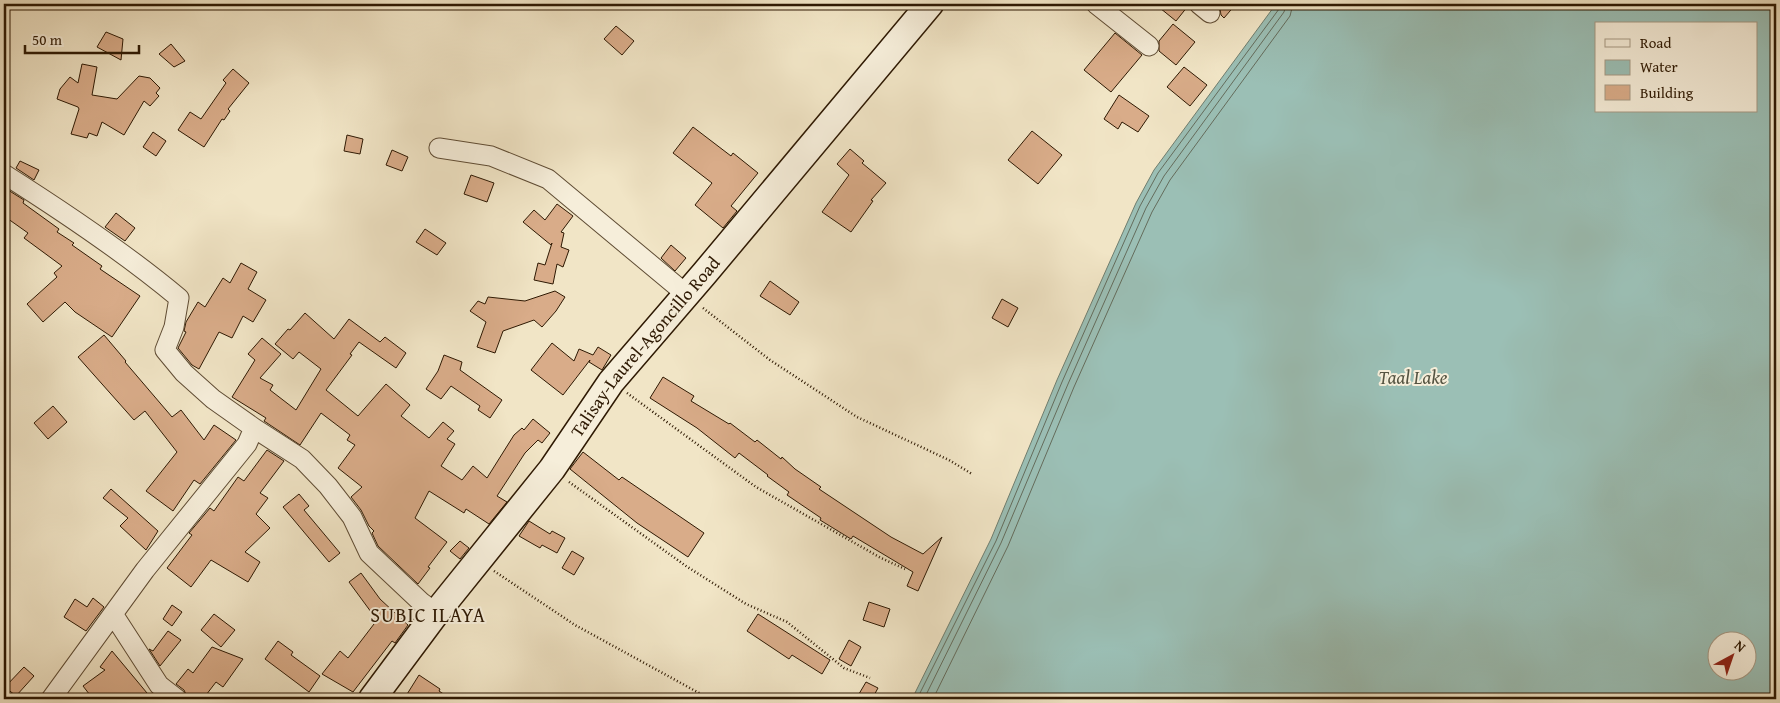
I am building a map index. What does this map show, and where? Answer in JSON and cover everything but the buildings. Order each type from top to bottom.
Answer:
[{"type":"main road","name":"Talisay-Laurel-Agoncillo Road","points":[[372,699],[436,612],[552,469],[611,382],[930,4]]},
{"type":"street","points":[[1096,4],[1149,46]]},
{"type":"street","points":[[439,148],[490,156],[548,179],[686,294]]},
{"type":"street","points":[[4,174],[152,275],[179,298],[174,327],[166,350],[184,374],[213,399],[302,459],[328,486],[352,517],[369,553],[421,602],[436,612]]},
{"type":"street","points":[[50,699],[145,570],[247,444],[254,428]]},
{"type":"street","points":[[113,614],[159,684],[177,699]]},
{"type":"path","points":[[686,294],[770,360],[858,417],[949,460],[972,474]]},
{"type":"path","points":[[611,382],[756,487],[881,558],[905,569]]},
{"type":"path","points":[[552,469],[686,566],[746,604],[788,622],[844,668],[870,678]]},
{"type":"path","points":[[478,561],[575,625],[710,699]]},
{"type":"water","name":"Taal Lake","points":[[1276,4],[1776,4],[1776,699],[912,699],[991,539],[1057,380],[1136,203],[1154,170]]},
{"type":"district","name":"SUBIC ILAYA","points":[[428,615]]}]
